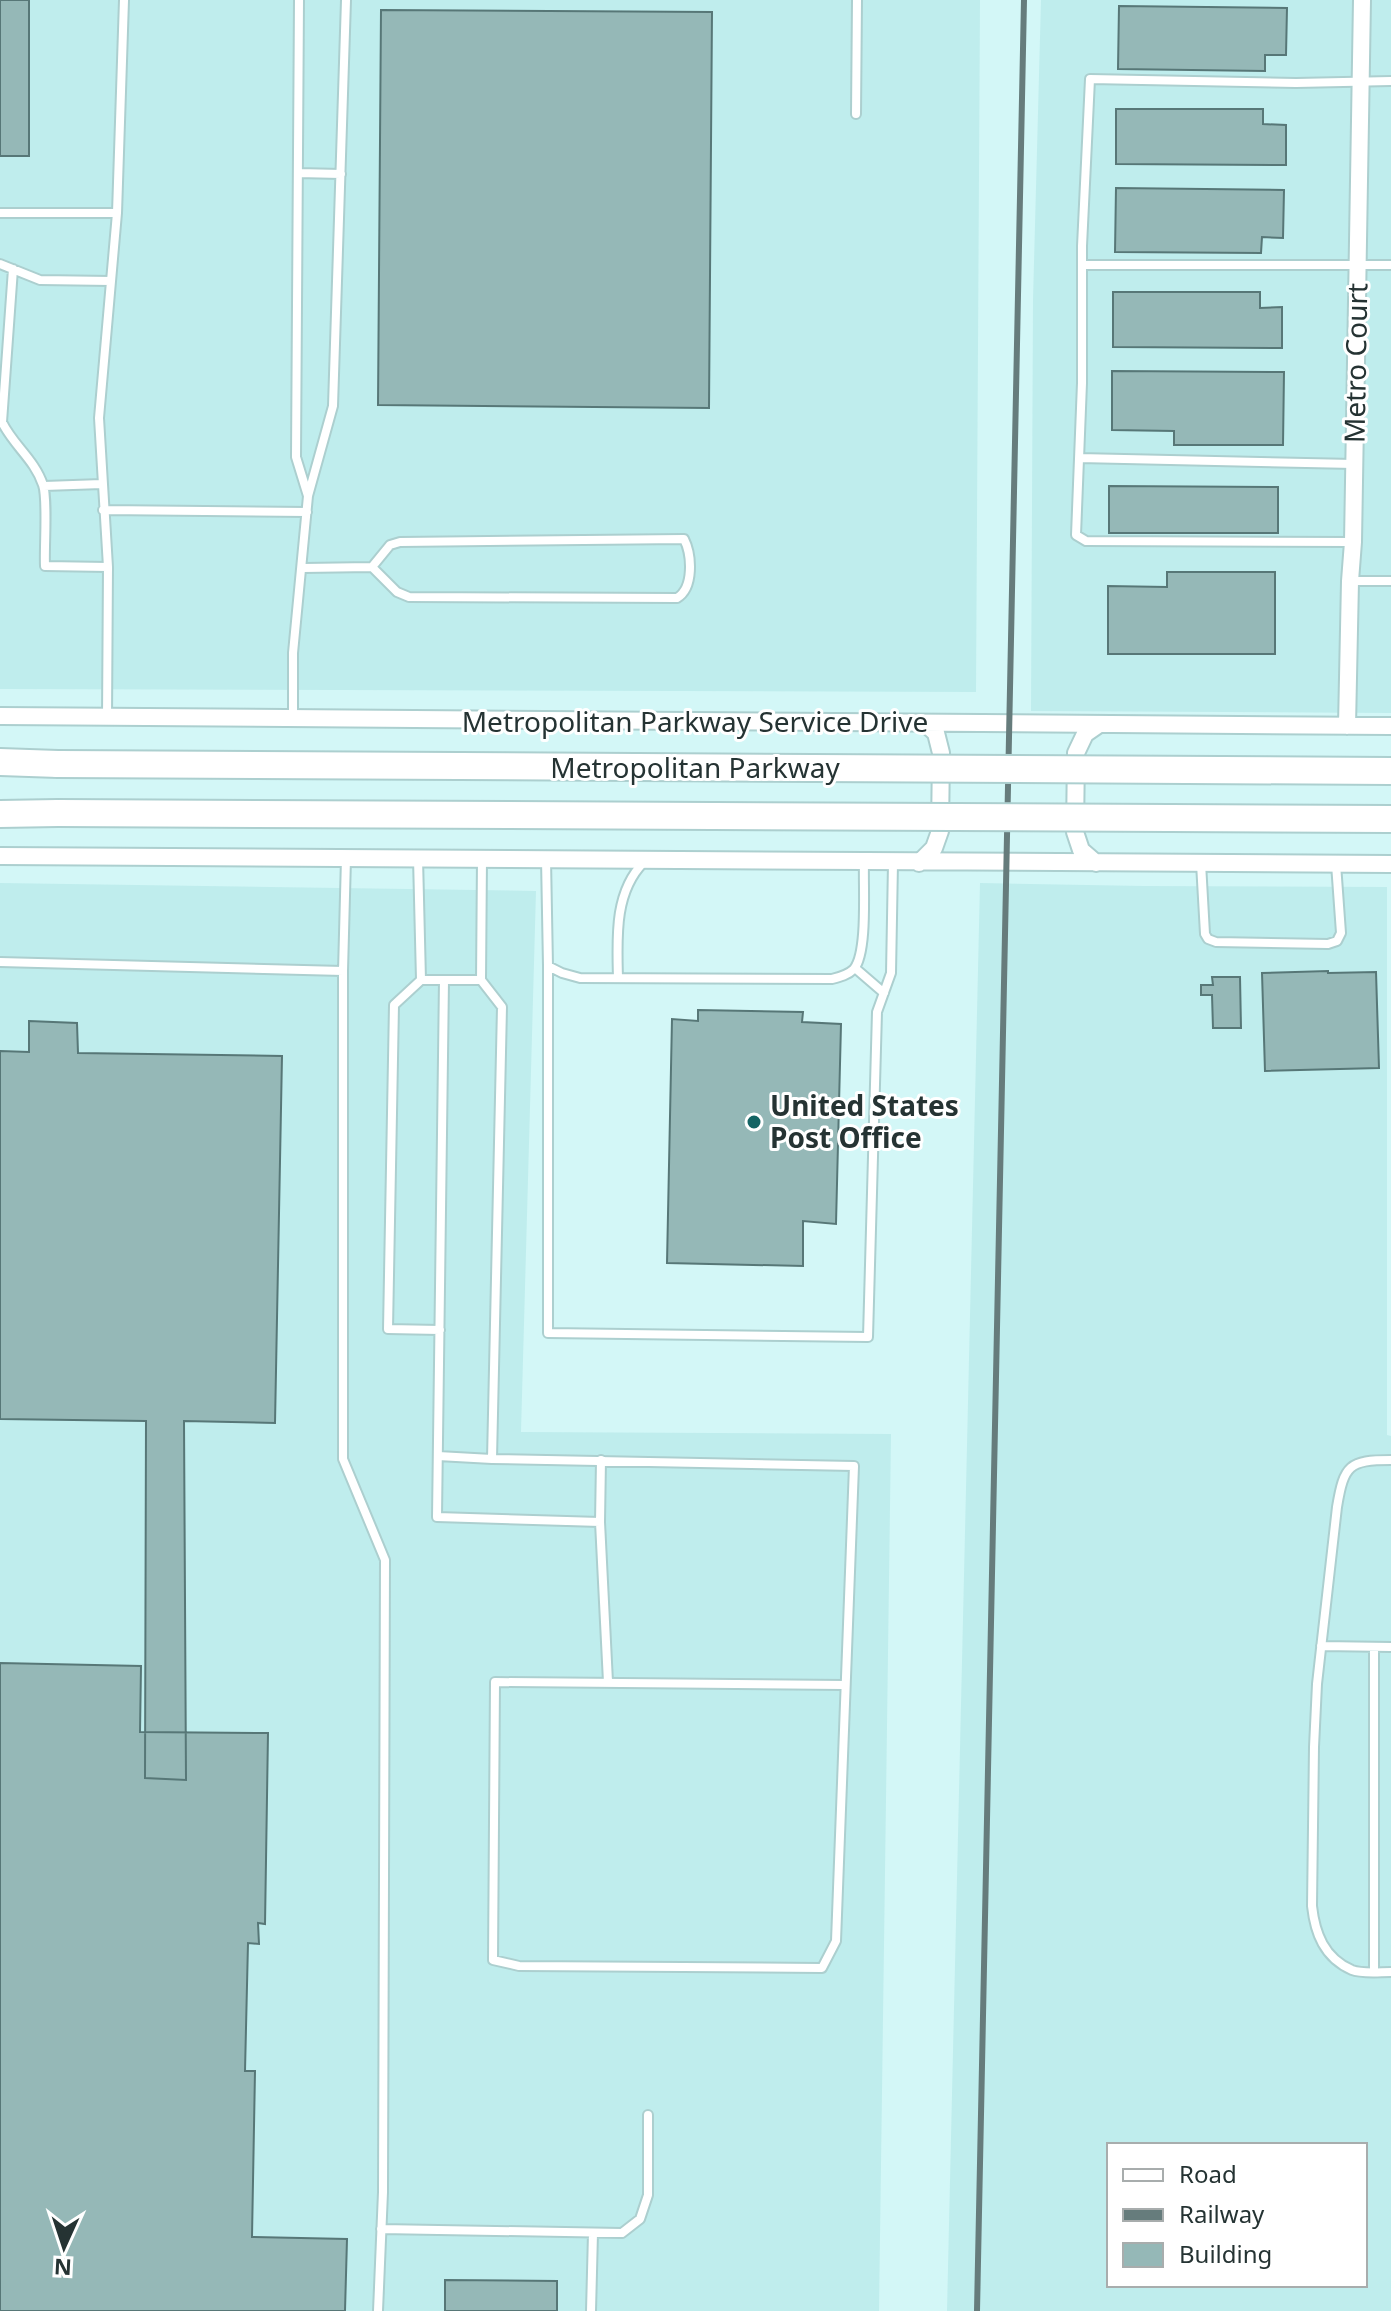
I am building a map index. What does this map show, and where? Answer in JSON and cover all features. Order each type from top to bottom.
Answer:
[{"type":"main road","name":"Metropolitan Parkway","points":[[0,762],[1391,771]]},
{"type":"main road","name":"Metropolitan Parkway","points":[[0,814],[1391,819]]},
{"type":"street","name":"Metro Court","points":[[1347,726],[1355,464],[1362,0]]},
{"type":"street","name":"Metropolitan Parkway Service Drive","points":[[0,716],[1391,726]]},
{"type":"street","points":[[919,863],[934,848],[940,831],[941,753],[936,733],[926,724]]},
{"type":"street","points":[[1096,863],[1081,850],[1075,832],[1076,753],[1085,734],[1098,725]]},
{"type":"street","points":[[0,856],[1391,864]]},
{"type":"lane","points":[[107,718],[108,567],[99,418],[117,213],[124,0]]},
{"type":"lane","points":[[299,0],[296,457],[308,496]]},
{"type":"lane","points":[[293,719],[293,653],[308,496],[333,406],[346,0]]},
{"type":"lane","points":[[856,114],[857,0]]},
{"type":"lane","points":[[1353,542],[1086,541],[1076,535],[1090,79],[1296,83],[1391,81]]},
{"type":"lane","points":[[298,173],[341,174]]},
{"type":"lane","points":[[0,213],[117,213]]},
{"type":"lane","points":[[0,264],[40,280],[111,281]]},
{"type":"lane","points":[[1082,265],[1391,265]]},
{"type":"lane","points":[[13,269],[2,422],[8,434],[27,454],[44,486],[45,566],[108,567]]},
{"type":"lane","points":[[1079,458],[1355,464]]},
{"type":"lane","points":[[44,486],[102,484]]},
{"type":"lane","points":[[103,510],[307,512]]},
{"type":"lane","points":[[303,568],[372,567],[397,592],[409,597],[677,598],[689,586],[688,548],[684,539],[400,542],[390,545],[372,567]]},
{"type":"lane","points":[[1350,581],[1391,581]]},
{"type":"lane","points":[[346,857],[343,971],[343,1459],[385,1560],[378,2311]]},
{"type":"lane","points":[[418,858],[421,980]]},
{"type":"lane","points":[[482,859],[481,980],[502,1007],[492,1459]]},
{"type":"lane","points":[[546,859],[548,1333],[868,1337],[877,1012],[891,973],[893,863]]},
{"type":"lane","points":[[618,978],[617,931],[624,890],[633,872],[645,860]]},
{"type":"lane","points":[[548,966],[580,978],[832,979],[844,976],[855,968],[861,954],[864,863]]},
{"type":"lane","points":[[1201,863],[1205,934],[1208,939],[1216,942],[1328,944],[1337,941],[1341,933],[1336,864]]},
{"type":"lane","points":[[0,962],[343,971]]},
{"type":"lane","points":[[855,968],[884,993]]},
{"type":"lane","points":[[440,1330],[388,1329],[394,1005],[421,980],[481,980]]},
{"type":"lane","points":[[444,980],[437,1517],[600,1522]]},
{"type":"lane","points":[[438,1456],[854,1466],[836,1941],[822,1968],[519,1966],[493,1960],[495,1682],[844,1685]]},
{"type":"lane","points":[[601,1460],[600,1522],[608,1682]]},
{"type":"lane","points":[[1391,1460],[1356,1463],[1341,1484],[1321,1646],[1314,1747],[1314,1926],[1321,1945],[1352,1970],[1391,1972]]},
{"type":"lane","points":[[1321,1646],[1391,1647]]},
{"type":"lane","points":[[1374,1647],[1374,1972]]},
{"type":"lane","points":[[381,2229],[622,2233],[640,2219],[648,2195],[648,2115]]},
{"type":"lane","points":[[591,2311],[593,2233]]},
{"type":"shaded area","points":[[0,0],[980,0],[976,692],[0,689]]},
{"type":"shaded area","points":[[1041,0],[1391,0],[1391,713],[1031,711],[1033,300]]},
{"type":"shaded area","points":[[0,883],[536,891],[521,1432],[891,1434],[879,2311],[0,2311]]},
{"type":"shaded area","points":[[980,883],[1387,887],[1387,1435],[1391,1436],[1391,2311],[947,2311]]},
{"type":"building","points":[[0,0],[29,0],[29,156],[0,156]]},
{"type":"building","points":[[1119,6],[1287,8],[1286,55],[1265,55],[1265,71],[1118,69]]},
{"type":"building","points":[[381,10],[712,12],[709,408],[378,405]]},
{"type":"building","points":[[1116,109],[1263,109],[1263,124],[1286,125],[1286,165],[1116,164]]},
{"type":"building","points":[[1116,188],[1284,190],[1283,238],[1262,237],[1261,253],[1115,252]]},
{"type":"building","points":[[1113,292],[1260,292],[1260,308],[1282,307],[1282,348],[1113,347]]},
{"type":"building","points":[[1112,371],[1284,372],[1283,445],[1174,445],[1174,431],[1112,430]]},
{"type":"building","points":[[1109,486],[1278,487],[1278,533],[1109,533]]},
{"type":"building","points":[[1167,572],[1275,572],[1275,654],[1108,654],[1108,586],[1167,587]]},
{"type":"building","points":[[1376,972],[1379,1068],[1265,1071],[1262,973]]},
{"type":"building","points":[[1212,977],[1240,977],[1241,1028],[1213,1028],[1212,995],[1201,995],[1201,985],[1213,985]]},
{"type":"building","name":"United States Post Office","points":[[698,1010],[803,1012],[802,1022],[841,1024],[836,1224],[803,1221],[803,1266],[667,1263],[672,1019],[698,1021]]},
{"type":"building","points":[[29,1021],[77,1023],[78,1053],[282,1056],[275,1423],[184,1421],[186,1780],[145,1778],[146,1421],[0,1419],[0,1051],[29,1052]]},
{"type":"building","points":[[0,1663],[141,1666],[140,1732],[268,1733],[265,1924],[258,1923],[259,1944],[248,1943],[245,2071],[255,2071],[252,2237],[347,2239],[345,2311],[0,2311]]},
{"type":"building","points":[[445,2280],[557,2281],[557,2311],[445,2311]]},
{"type":"railway","points":[[977,2311],[1024,0]]},
{"type":"place","name":"United States Post Office","points":[[754,1122]]}]
